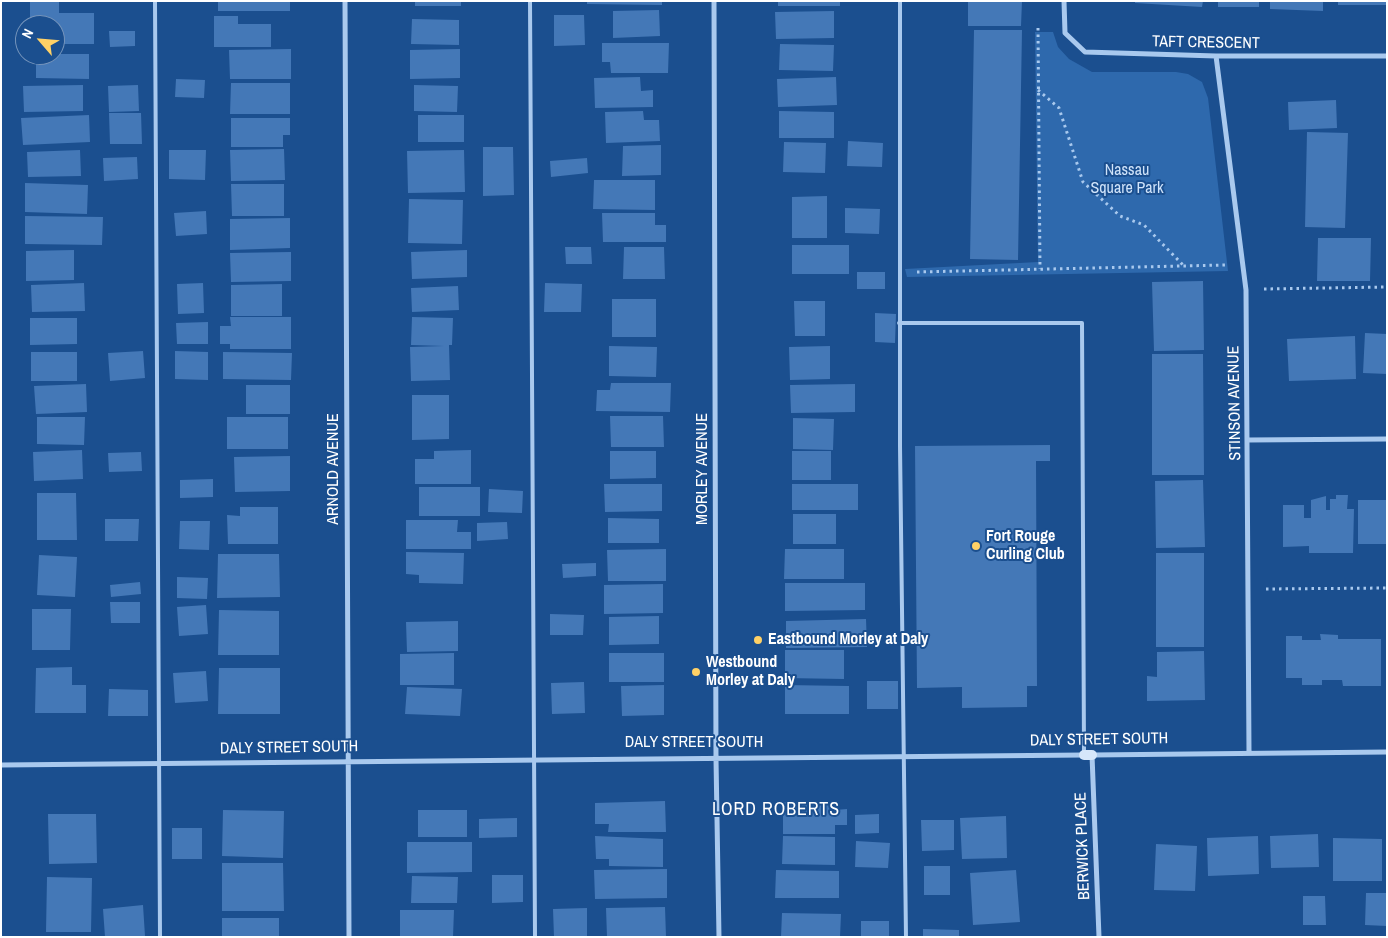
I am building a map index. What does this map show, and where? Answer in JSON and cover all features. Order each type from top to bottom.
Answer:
[{"type":"street","name":"ARNOLD AVENUE","points":[[346,1],[349,937]]},
{"type":"street","name":"MORLEY AVENUE","points":[[714,1],[716,758],[719,937]]},
{"type":"street","name":"TAFT CRESCENT","points":[[1064,1],[1065,33],[1085,52],[1216,56],[1387,56]]},
{"type":"street","name":"STINSON AVENUE","points":[[1216,56],[1246,290],[1249,752]]},
{"type":"street","points":[[1248,440],[1387,439]]},
{"type":"street","name":"DALY STREET SOUTH","points":[[1,766],[535,759],[1387,752]]},
{"type":"street","name":"BERWICK PLACE","points":[[1088,755],[1099,937]]},
{"type":"lane","points":[[155,1],[160,937]]},
{"type":"lane","points":[[530,1],[535,937]]},
{"type":"lane","points":[[900,1],[899,323],[906,937]]},
{"type":"lane","points":[[899,323],[1082,323],[1088,755]]},
{"type":"path","points":[[1038,28],[1040,269]]},
{"type":"path","points":[[1038,90],[1059,108],[1084,182],[1120,216],[1144,226],[1184,266]]},
{"type":"path","points":[[900,272],[1226,265]]},
{"type":"path","points":[[1246,290],[1387,287]]},
{"type":"path","points":[[1249,589],[1387,588]]},
{"type":"green space","name":"Nassau Square Park","points":[[1035,32],[1053,32],[1058,47],[1069,59],[1092,72],[1176,72],[1188,74],[1202,82],[1208,98],[1228,271],[907,277],[905,269],[1038,262]]},
{"type":"building","points":[[30,1],[59,1],[59,13],[94,13],[94,44],[65,44],[65,15],[30,15]]},
{"type":"building","points":[[218,1],[290,1],[290,11],[218,11]]},
{"type":"building","points":[[415,1],[461,1],[461,6],[415,6]]},
{"type":"building","points":[[587,1],[662,1],[662,5],[587,4]]},
{"type":"building","points":[[778,1],[840,1],[840,6],[778,6]]},
{"type":"building","points":[[968,1],[1022,1],[1021,26],[968,26]]},
{"type":"building","points":[[1135,1],[1203,1],[1202,7],[1135,3]]},
{"type":"building","points":[[1218,1],[1259,1],[1259,7],[1218,7]]},
{"type":"building","points":[[1270,1],[1323,1],[1323,11],[1270,9]]},
{"type":"building","points":[[1338,1],[1387,1],[1387,5],[1338,5]]},
{"type":"building","points":[[659,10],[660,36],[613,38],[613,11]]},
{"type":"building","points":[[834,11],[834,38],[776,39],[775,12]]},
{"type":"building","points":[[554,15],[584,15],[585,45],[554,46]]},
{"type":"building","points":[[214,16],[238,16],[238,24],[271,24],[271,47],[214,47]]},
{"type":"building","points":[[412,19],[459,20],[459,45],[411,44]]},
{"type":"building","points":[[974,30],[1022,30],[1018,260],[970,259]]},
{"type":"building","points":[[109,31],[135,31],[135,46],[110,47]]},
{"type":"building","points":[[602,43],[669,43],[668,73],[611,73],[610,62],[602,62]]},
{"type":"building","points":[[780,44],[834,45],[833,71],[779,70]]},
{"type":"building","points":[[291,49],[291,79],[230,79],[229,50]]},
{"type":"building","points":[[460,49],[460,78],[410,79],[410,50]]},
{"type":"building","points":[[65,54],[89,54],[89,79],[36,78],[36,65],[65,65]]},
{"type":"building","points":[[640,77],[641,91],[653,90],[653,107],[595,108],[594,78]]},
{"type":"building","points":[[836,77],[837,105],[778,107],[777,79]]},
{"type":"building","points":[[176,79],[205,80],[204,98],[175,97]]},
{"type":"building","points":[[231,83],[290,83],[290,114],[230,114]]},
{"type":"building","points":[[83,85],[83,111],[24,112],[23,86]]},
{"type":"building","points":[[138,85],[139,111],[109,112],[108,86]]},
{"type":"building","points":[[414,85],[458,86],[457,112],[414,111]]},
{"type":"building","points":[[1336,100],[1337,128],[1289,130],[1288,102]]},
{"type":"building","points":[[643,111],[644,120],[659,120],[660,141],[606,143],[605,112]]},
{"type":"building","points":[[779,111],[834,112],[834,138],[779,138]]},
{"type":"building","points":[[109,113],[141,113],[142,144],[110,144]]},
{"type":"building","points":[[89,115],[90,142],[23,145],[21,118]]},
{"type":"building","points":[[418,115],[464,115],[464,142],[418,142]]},
{"type":"building","points":[[231,118],[290,118],[290,135],[283,135],[283,147],[231,147]]},
{"type":"building","points":[[1307,132],[1348,133],[1345,228],[1305,227]]},
{"type":"building","points":[[848,141],[883,143],[882,167],[847,166]]},
{"type":"building","points":[[784,142],[826,143],[825,173],[783,172]]},
{"type":"building","points":[[661,145],[661,175],[622,176],[623,146]]},
{"type":"building","points":[[483,147],[513,147],[514,195],[483,196]]},
{"type":"building","points":[[284,149],[285,180],[231,181],[230,150]]},
{"type":"building","points":[[80,150],[81,176],[28,177],[27,152]]},
{"type":"building","points":[[169,150],[206,150],[205,180],[169,179]]},
{"type":"building","points":[[464,150],[465,192],[408,193],[407,151]]},
{"type":"building","points":[[137,157],[138,179],[104,181],[103,158]]},
{"type":"building","points":[[587,158],[588,173],[551,177],[550,161]]},
{"type":"building","points":[[594,180],[655,180],[655,210],[593,209]]},
{"type":"building","points":[[25,183],[88,185],[87,214],[25,212]]},
{"type":"building","points":[[231,184],[284,184],[284,216],[232,216]]},
{"type":"building","points":[[827,196],[827,238],[792,238],[792,197]]},
{"type":"building","points":[[409,199],[463,200],[462,244],[408,243]]},
{"type":"building","points":[[845,208],[880,209],[879,234],[845,233]]},
{"type":"building","points":[[206,211],[207,234],[176,236],[174,213]]},
{"type":"building","points":[[602,213],[655,213],[655,225],[666,225],[666,242],[603,242]]},
{"type":"building","points":[[25,216],[103,217],[102,245],[25,244]]},
{"type":"building","points":[[290,218],[290,248],[230,250],[230,219]]},
{"type":"building","points":[[1318,238],[1371,238],[1370,281],[1317,281]]},
{"type":"building","points":[[792,245],[849,245],[849,274],[792,274]]},
{"type":"building","points":[[565,247],[591,247],[592,264],[566,264]]},
{"type":"building","points":[[624,247],[664,247],[665,279],[623,279]]},
{"type":"building","points":[[74,250],[74,280],[26,281],[26,251]]},
{"type":"building","points":[[467,250],[467,277],[412,279],[411,252]]},
{"type":"building","points":[[291,252],[291,281],[231,282],[230,253]]},
{"type":"building","points":[[857,272],[885,272],[885,289],[857,289]]},
{"type":"building","points":[[1203,281],[1204,350],[1154,351],[1152,282]]},
{"type":"building","points":[[84,283],[85,311],[32,312],[31,285]]},
{"type":"building","points":[[203,283],[204,313],[178,314],[177,284]]},
{"type":"building","points":[[545,283],[582,284],[581,312],[544,312]]},
{"type":"building","points":[[282,284],[282,316],[231,316],[231,285]]},
{"type":"building","points":[[458,286],[459,310],[412,312],[411,288]]},
{"type":"building","points":[[612,299],[656,299],[656,337],[612,337]]},
{"type":"building","points":[[794,301],[825,301],[825,336],[795,336]]},
{"type":"building","points":[[875,313],[896,314],[895,343],[875,342]]},
{"type":"building","points":[[230,317],[291,317],[291,349],[230,349],[230,344],[220,344],[220,326],[231,326]]},
{"type":"building","points":[[412,317],[453,318],[452,345],[449,345],[450,380],[411,381],[410,347],[444,346],[411,345]]},
{"type":"building","points":[[30,318],[77,318],[77,344],[30,345]]},
{"type":"building","points":[[208,322],[208,344],[177,344],[176,323]]},
{"type":"building","points":[[1365,333],[1387,334],[1387,374],[1363,373]]},
{"type":"building","points":[[1355,336],[1356,379],[1289,381],[1287,339]]},
{"type":"building","points":[[609,346],[657,347],[656,377],[609,376]]},
{"type":"building","points":[[830,346],[830,379],[790,380],[789,347]]},
{"type":"building","points":[[143,351],[145,378],[110,381],[108,353]]},
{"type":"building","points":[[175,351],[208,352],[208,380],[175,379]]},
{"type":"building","points":[[31,352],[77,352],[77,381],[31,381]]},
{"type":"building","points":[[223,352],[292,353],[291,380],[223,379]]},
{"type":"building","points":[[1152,354],[1203,354],[1204,475],[1152,475]]},
{"type":"building","points":[[611,383],[671,383],[670,412],[596,411],[597,390],[610,390]]},
{"type":"building","points":[[86,384],[87,412],[36,414],[34,386]]},
{"type":"building","points":[[855,384],[855,412],[791,413],[790,385]]},
{"type":"building","points":[[246,385],[290,385],[290,414],[246,414]]},
{"type":"building","points":[[412,395],[449,395],[449,439],[412,440]]},
{"type":"building","points":[[610,416],[663,416],[664,447],[611,447]]},
{"type":"building","points":[[37,417],[85,417],[84,445],[37,444]]},
{"type":"building","points":[[227,417],[288,417],[288,449],[227,449]]},
{"type":"building","points":[[793,418],[834,419],[833,450],[793,449]]},
{"type":"building","name":"Fort Rouge Curling Club","points":[[1050,445],[1050,461],[1036,461],[1037,686],[1027,686],[1027,707],[962,708],[962,687],[917,688],[915,446]]},
{"type":"building","points":[[82,450],[83,479],[34,481],[33,452]]},
{"type":"building","points":[[471,450],[471,484],[415,484],[415,459],[434,459],[434,451]]},
{"type":"building","points":[[610,451],[656,451],[656,478],[610,479]]},
{"type":"building","points":[[792,451],[831,451],[831,480],[792,480]]},
{"type":"building","points":[[141,452],[142,471],[109,472],[108,453]]},
{"type":"building","points":[[290,456],[290,491],[235,492],[234,457]]},
{"type":"building","points":[[213,479],[213,497],[180,498],[180,480]]},
{"type":"building","points":[[1203,480],[1205,547],[1156,548],[1155,481]]},
{"type":"building","points":[[604,484],[662,484],[662,511],[605,512]]},
{"type":"building","points":[[792,484],[858,484],[858,510],[792,510]]},
{"type":"building","points":[[419,487],[480,487],[480,516],[419,516]]},
{"type":"building","points":[[489,489],[523,491],[522,513],[488,512]]},
{"type":"building","points":[[37,493],[76,493],[77,540],[37,540]]},
{"type":"building","points":[[1336,495],[1348,495],[1347,509],[1354,509],[1353,553],[1309,553],[1309,546],[1283,547],[1283,505],[1304,505],[1304,518],[1311,518],[1311,500],[1326,496],[1326,510],[1330,510],[1330,499],[1336,499]]},
{"type":"building","points":[[1358,500],[1387,500],[1387,544],[1358,544]]},
{"type":"building","points":[[240,507],[278,507],[278,544],[228,544],[227,515],[240,516]]},
{"type":"building","points":[[793,514],[836,514],[836,544],[793,544]]},
{"type":"building","points":[[608,518],[659,519],[659,543],[608,543]]},
{"type":"building","points":[[105,519],[139,519],[138,541],[105,541]]},
{"type":"building","points":[[406,520],[458,520],[457,532],[471,532],[471,549],[406,549]]},
{"type":"building","points":[[180,521],[210,521],[209,550],[179,549]]},
{"type":"building","points":[[507,522],[508,539],[477,541],[477,523]]},
{"type":"building","points":[[666,549],[666,581],[608,581],[607,550]]},
{"type":"building","points":[[785,549],[844,549],[844,579],[784,579]]},
{"type":"building","points":[[406,552],[464,553],[463,584],[419,583],[419,575],[406,574]]},
{"type":"building","points":[[1156,553],[1204,553],[1204,647],[1156,647]]},
{"type":"building","points":[[218,554],[279,554],[280,597],[217,598]]},
{"type":"building","points":[[39,555],[77,557],[75,597],[37,595]]},
{"type":"building","points":[[596,563],[596,576],[563,578],[562,564]]},
{"type":"building","points":[[177,577],[208,578],[207,599],[177,598]]},
{"type":"building","points":[[140,582],[141,594],[111,597],[110,585]]},
{"type":"building","points":[[785,583],[865,583],[865,610],[785,611]]},
{"type":"building","points":[[663,584],[663,613],[604,614],[604,585]]},
{"type":"building","points":[[110,602],[140,602],[140,623],[111,623]]},
{"type":"building","points":[[206,605],[208,634],[179,636],[177,607]]},
{"type":"building","points":[[32,609],[71,609],[70,650],[32,650]]},
{"type":"building","points":[[219,610],[279,611],[279,655],[218,655]]},
{"type":"building","points":[[550,614],[584,615],[583,635],[550,635]]},
{"type":"building","points":[[659,616],[659,644],[609,645],[609,617]]},
{"type":"building","points":[[866,619],[867,647],[786,648],[786,621]]},
{"type":"building","points":[[458,621],[458,651],[407,652],[406,622]]},
{"type":"building","points":[[1320,634],[1338,635],[1338,639],[1381,639],[1381,686],[1343,686],[1342,680],[1322,680],[1322,685],[1302,685],[1302,678],[1286,678],[1286,636],[1302,636],[1302,640],[1321,640]]},
{"type":"building","points":[[785,650],[844,650],[844,679],[785,678]]},
{"type":"building","points":[[1204,651],[1205,700],[1147,701],[1147,676],[1157,677],[1157,652]]},
{"type":"building","points":[[454,653],[454,685],[400,685],[400,654]]},
{"type":"building","points":[[609,653],[664,653],[664,682],[609,682]]},
{"type":"building","points":[[72,667],[72,685],[86,685],[86,713],[35,713],[36,668]]},
{"type":"building","points":[[219,668],[280,668],[280,714],[218,714]]},
{"type":"building","points":[[206,671],[208,701],[175,703],[173,673]]},
{"type":"building","points":[[867,681],[898,681],[898,709],[867,709]]},
{"type":"building","points":[[584,682],[585,713],[552,714],[551,683]]},
{"type":"building","points":[[664,685],[664,715],[622,716],[621,686]]},
{"type":"building","points":[[785,685],[849,686],[849,714],[785,714]]},
{"type":"building","points":[[407,687],[462,689],[460,716],[405,714]]},
{"type":"building","points":[[109,689],[148,690],[148,716],[108,716]]},
{"type":"building","points":[[665,801],[666,832],[608,832],[609,824],[595,824],[595,803]]},
{"type":"building","points":[[783,802],[835,802],[835,810],[847,809],[847,825],[835,825],[835,834],[783,834]]},
{"type":"building","points":[[223,810],[284,811],[283,858],[222,856]]},
{"type":"building","points":[[418,810],[467,810],[467,837],[418,837]]},
{"type":"building","points":[[48,814],[96,814],[97,863],[49,864]]},
{"type":"building","points":[[879,814],[879,833],[855,834],[855,815]]},
{"type":"building","points":[[1006,816],[1007,858],[962,859],[960,818]]},
{"type":"building","points":[[517,818],[517,837],[479,838],[479,819]]},
{"type":"building","points":[[921,820],[954,820],[954,850],[922,851]]},
{"type":"building","points":[[172,828],[202,828],[202,859],[172,859]]},
{"type":"building","points":[[1318,834],[1319,867],[1271,868],[1270,836]]},
{"type":"building","points":[[595,836],[663,839],[663,867],[609,866],[609,859],[596,859]]},
{"type":"building","points":[[783,836],[835,837],[835,865],[782,864]]},
{"type":"building","points":[[1258,836],[1259,874],[1208,876],[1207,838]]},
{"type":"building","points":[[1333,838],[1382,839],[1382,881],[1333,881]]},
{"type":"building","points":[[856,841],[890,843],[888,868],[855,867]]},
{"type":"building","points":[[407,842],[472,842],[472,872],[407,873]]},
{"type":"building","points":[[1156,844],[1197,846],[1195,891],[1154,890]]},
{"type":"building","points":[[222,863],[283,863],[284,911],[222,911]]},
{"type":"building","points":[[924,866],[950,866],[950,895],[924,895]]},
{"type":"building","points":[[667,869],[667,898],[595,899],[594,870]]},
{"type":"building","points":[[776,870],[839,871],[839,898],[775,898]]},
{"type":"building","points":[[1016,870],[1020,922],[973,925],[970,873]]},
{"type":"building","points":[[492,875],[523,875],[523,902],[492,903]]},
{"type":"building","points":[[412,876],[458,877],[457,903],[411,903]]},
{"type":"building","points":[[47,877],[92,878],[91,932],[46,932]]},
{"type":"building","points":[[1366,893],[1387,893],[1387,926],[1365,925]]},
{"type":"building","points":[[1303,896],[1325,896],[1326,925],[1303,925]]},
{"type":"building","points":[[143,905],[145,936],[105,937],[103,909]]},
{"type":"building","points":[[665,907],[666,937],[607,937],[606,908]]},
{"type":"building","points":[[587,908],[587,937],[554,937],[553,909]]},
{"type":"building","points":[[400,910],[454,910],[453,937],[400,937]]},
{"type":"building","points":[[782,913],[841,914],[840,937],[781,937]]},
{"type":"building","points":[[222,918],[279,918],[279,937],[222,937]]},
{"type":"building","points":[[861,921],[889,921],[889,937],[861,937]]},
{"type":"building","points":[[923,929],[959,930],[959,937],[923,937]]},
{"type":"place","name":"Fort Rouge Curling Club","points":[[976,546]]},
{"type":"place","name":"Eastbound Morley at Daly","points":[[758,640]]},
{"type":"place","name":"Westbound Morley at Daly","points":[[696,672]]},
{"type":"district","name":"LORD ROBERTS","points":[[776,810]]}]
